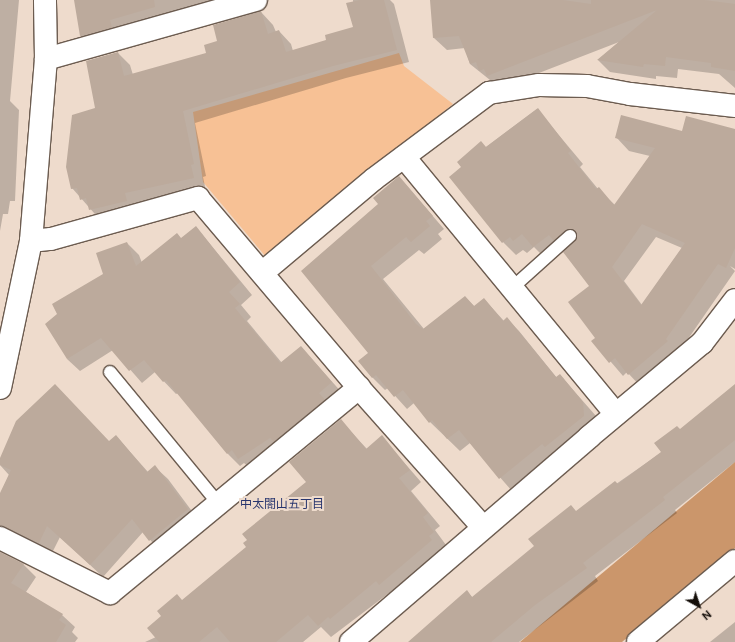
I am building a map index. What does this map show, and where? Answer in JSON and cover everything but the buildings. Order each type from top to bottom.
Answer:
[{"type":"street","points":[[0,388],[31,241],[46,59],[45,0]]},
{"type":"street","points":[[46,59],[256,0]]},
{"type":"street","points":[[262,273],[404,157],[489,94],[532,87],[587,86],[630,94],[735,106]]},
{"type":"street","points":[[404,157],[616,414]]},
{"type":"street","points":[[31,241],[51,239],[198,198],[359,388],[484,528]]},
{"type":"street","points":[[351,642],[616,414],[702,343],[735,300]]},
{"type":"street","points":[[0,538],[110,593],[220,504],[359,388]]},
{"type":"street","points":[[638,642],[735,561]]},
{"type":"lane","points":[[512,288],[570,236]]},
{"type":"lane","points":[[110,372],[220,504]]},
{"type":"shaded area","points":[[399,53],[404,66],[453,104],[266,257],[203,182],[193,112]]},
{"type":"shaded area","points":[[735,462],[735,548],[622,642],[520,642]]},
{"type":"district","name":"中太閤山五丁目","points":[[282,505]]}]
